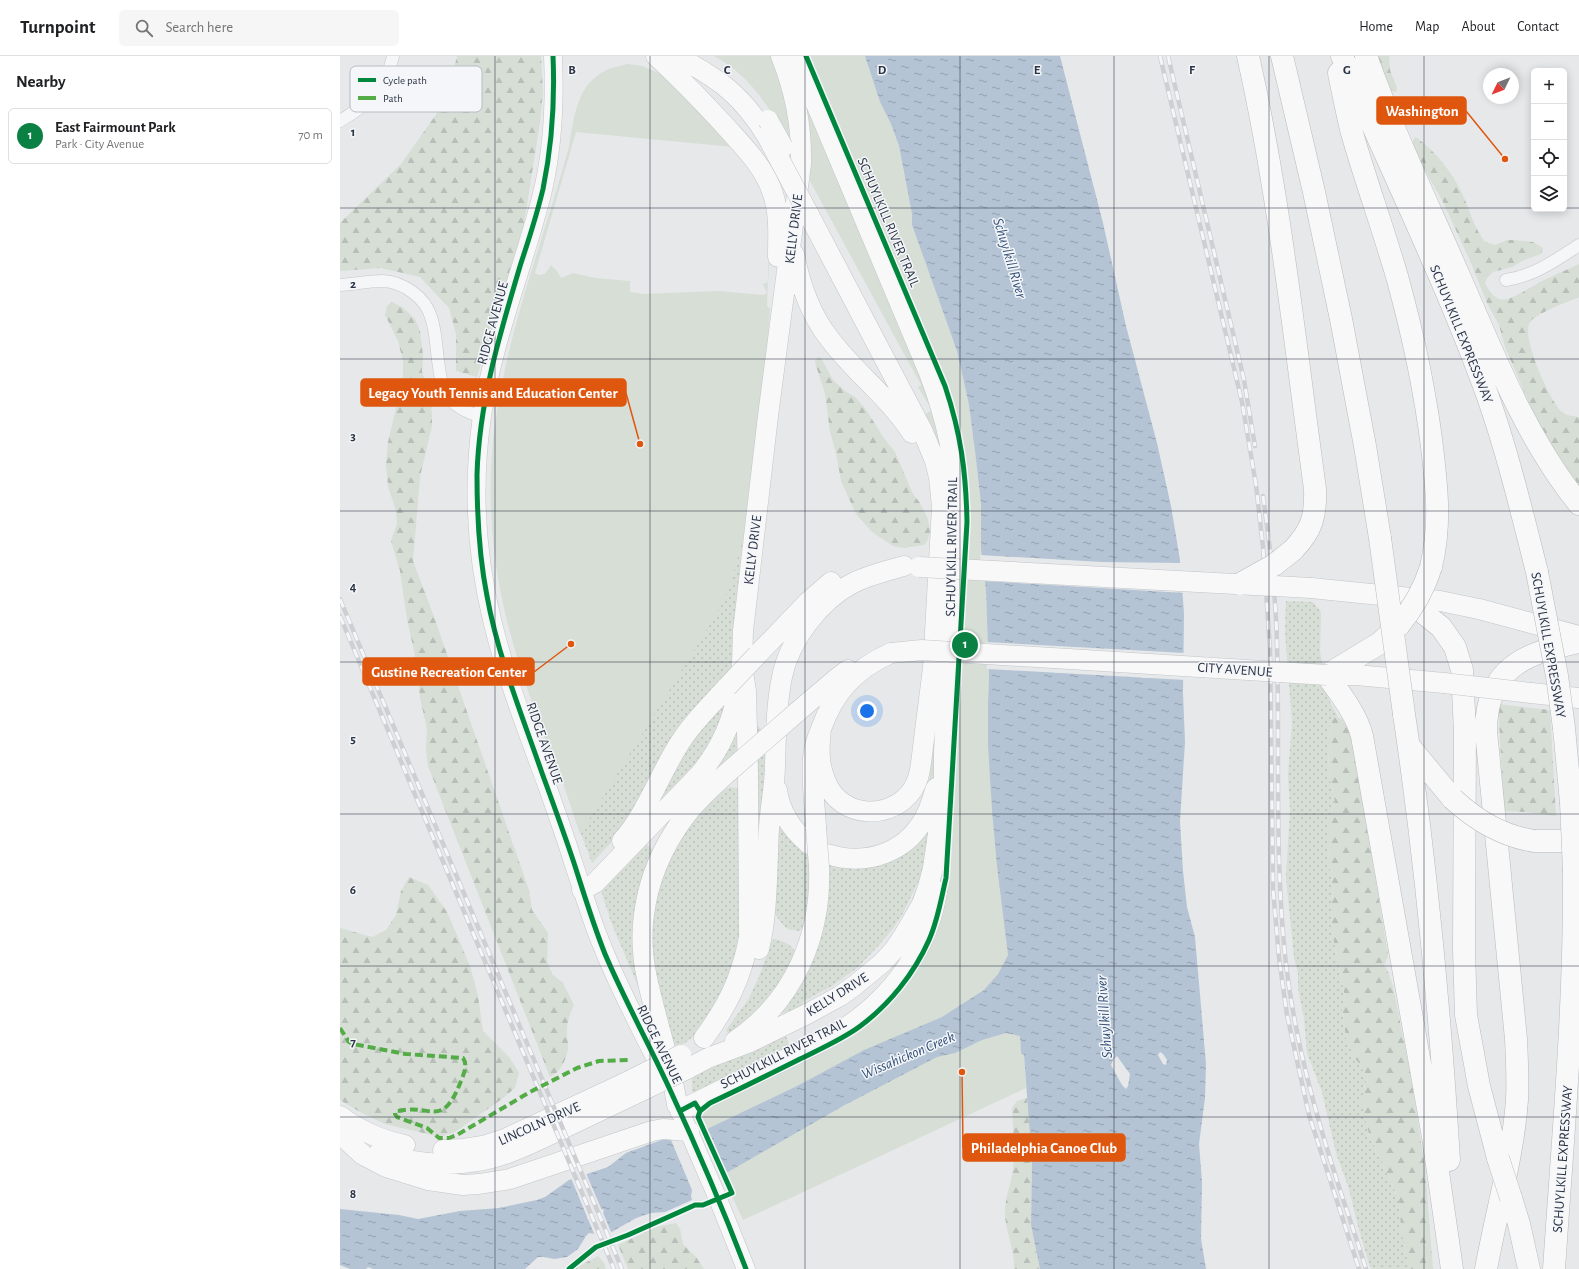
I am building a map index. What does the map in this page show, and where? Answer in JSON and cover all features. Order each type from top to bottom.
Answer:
[{"type":"highway","points":[[1240,584],[1274,565],[1302,541],[1312,524],[1316,505],[1277,214],[1266,144],[1248,56]]},
{"type":"highway","points":[[1335,56],[1352,132],[1398,278],[1408,316],[1424,393],[1434,465],[1438,510],[1437,542],[1425,586],[1416,603],[1399,625],[1356,666],[1326,675],[1351,710],[1358,723],[1362,736],[1433,1137],[1452,1269]]},
{"type":"highway","name":"SCHUYLKILL EXPRESSWAY","points":[[1342,56],[1450,300],[1473,356],[1505,452],[1537,572],[1548,625],[1564,728],[1571,802],[1574,871],[1572,998],[1554,1269]]},
{"type":"highway","points":[[1366,56],[1402,145],[1504,376],[1544,453],[1557,475],[1579,504]]},
{"type":"highway","points":[[1284,59],[1341,319],[1365,446],[1380,538],[1429,902],[1440,1019],[1455,1269]]},
{"type":"highway","points":[[1387,596],[1416,607],[1441,627],[1455,647],[1462,670],[1465,732],[1464,950],[1466,1015],[1479,1086],[1498,1158],[1521,1231],[1529,1269]]},
{"type":"highway","points":[[1486,1269],[1513,1130],[1517,1071],[1515,1031],[1486,731],[1487,708],[1495,688],[1513,666],[1538,652],[1579,642]]},
{"type":"highway","points":[[1409,746],[1453,799],[1477,820],[1491,828],[1520,839],[1534,841],[1565,841],[1579,838]]},
{"type":"highway","points":[[1564,1131],[1579,1056]]},
{"type":"main road","name":"RIDGE AVENUE","points":[[553,56],[554,96],[546,171],[537,212],[499,337],[488,383],[482,418],[477,472],[478,522],[479,547],[487,598],[502,656],[601,943],[618,983],[689,1131],[746,1269]]},
{"type":"main road","points":[[656,56],[708,107],[738,140],[759,166],[773,193],[779,225],[774,373]]},
{"type":"main road","points":[[676,56],[706,72],[734,93],[768,128]]},
{"type":"main road","points":[[698,56],[721,69],[741,86],[756,103],[809,204],[934,424],[946,452],[956,486]]},
{"type":"main road","name":"KELLY DRIVE","points":[[704,1038],[718,1019],[735,989],[746,955],[749,937],[750,917],[746,691],[750,660],[743,631],[746,596],[800,171],[802,143],[796,102],[791,82],[781,56]]},
{"type":"main road","name":"KELLY DRIVE","points":[[708,1058],[748,1043],[824,1005],[854,986],[882,963],[904,934],[922,904],[928,887],[938,843],[945,786],[944,751],[956,550],[956,486],[952,452],[943,410],[936,390],[796,56]]},
{"type":"main road","points":[[809,204],[858,306],[930,446],[938,477],[942,507],[930,690],[919,775],[913,790],[900,803],[883,811],[864,812],[846,805],[831,791],[822,773],[819,756],[821,728]]},
{"type":"main road","points":[[791,240],[802,286],[814,316],[838,350],[894,408],[919,444],[930,472],[942,525]]},
{"type":"main road","points":[[582,890],[592,873],[618,846],[635,824],[683,737],[700,716],[750,660],[808,602],[833,580],[859,567],[873,564],[1311,588],[1448,602],[1579,636]]},
{"type":"main road","points":[[704,1038],[721,1021],[739,999],[747,984],[757,956],[763,926],[769,824],[775,774],[782,678],[786,662],[797,638],[818,612],[833,597],[851,584],[870,576],[912,566]]},
{"type":"main road","name":"CITY AVENUE","points":[[891,653],[922,650],[1326,675]]},
{"type":"main road","points":[[708,1058],[740,1038],[761,1019],[792,980],[807,949],[816,918],[823,860],[813,836],[813,757],[815,743],[832,702],[842,688],[865,667],[891,653]]},
{"type":"main road","points":[[891,653],[873,657],[836,678],[726,774],[696,802],[675,830],[657,864],[650,882],[645,904],[642,934],[644,965],[671,1069],[678,1108],[832,1036],[855,1021],[879,1001],[909,964],[928,926],[933,910],[939,878],[938,843]]},
{"type":"main road","points":[[582,890],[595,884],[711,761],[720,746],[733,715],[750,660]]},
{"type":"main road","points":[[1356,666],[1444,684],[1579,698]]},
{"type":"main road","points":[[823,860],[858,860],[870,858],[882,855],[904,843],[921,824],[928,812],[939,775],[944,751]]},
{"type":"main road","points":[[775,774],[778,795],[784,815],[797,833],[813,836]]},
{"type":"main road","name":"LINCOLN DRIVE","points":[[684,1062],[704,1038]]},
{"type":"main road","name":"LINCOLN DRIVE","points":[[340,1133],[363,1146],[405,1159],[439,1164],[474,1162],[519,1149],[632,1088],[684,1062],[708,1058]]},
{"type":"main road","name":"LINCOLN DRIVE","points":[[340,1116],[363,1131],[400,1145],[441,1150],[463,1149],[483,1146],[506,1139],[632,1088]]},
{"type":"main road","points":[[340,1133],[363,1154],[386,1166],[428,1180],[463,1185],[510,1179],[652,1131],[663,1129],[689,1131]]},
{"type":"street","points":[[390,66],[393,56]]},
{"type":"street","points":[[340,121],[354,112]]},
{"type":"street","points":[[1506,280],[1525,276],[1544,268],[1579,245]]},
{"type":"street","points":[[340,285],[382,281],[392,282],[401,285],[416,295],[431,315],[443,388],[451,401],[457,406],[482,418]]},
{"type":"green space","points":[[457,56],[541,56],[543,92],[540,122],[524,224],[477,377],[456,371],[456,334],[449,308],[420,277],[381,268],[340,271],[340,223],[401,164],[438,112],[482,112],[482,66],[455,66]]},
{"type":"green space","points":[[714,56],[865,56],[880,102],[891,124],[899,146],[912,214],[912,225],[957,351],[969,405],[981,504],[981,549],[986,591],[989,678],[988,746],[1008,955],[1020,1036],[1021,1053],[1024,1055],[1026,1088],[743,1220],[695,1116],[691,1100],[827,1033],[888,983],[927,911],[912,899],[924,869],[931,842],[928,789],[942,668],[951,519],[924,415],[932,410],[918,387],[921,385],[810,181],[811,142],[789,143],[766,105],[749,83],[739,73]]},
{"type":"green space","points":[[1377,56],[1389,56],[1390,70],[1397,88],[1396,92],[1392,91]]},
{"type":"green space","points":[[628,64],[642,66],[661,74],[690,99],[738,152],[733,147],[576,132],[535,273],[539,275],[545,274],[551,265],[561,278],[573,273],[595,278],[630,281],[630,292],[644,294],[718,291],[763,295],[767,293],[763,284],[768,282],[767,306],[770,309],[765,387],[761,394],[743,539],[729,589],[721,606],[703,636],[580,834],[558,768],[556,769],[525,682],[506,616],[494,549],[491,502],[492,456],[497,411],[511,344],[529,278],[560,180],[569,147],[578,103],[589,84],[597,76],[609,69]]},
{"type":"green space","points":[[1416,137],[1445,165],[1461,191],[1476,227],[1485,242],[1495,245],[1507,240],[1514,240],[1533,242],[1543,248],[1541,254],[1524,260],[1512,267],[1493,272],[1487,278],[1485,283],[1495,296],[1503,300],[1515,296],[1542,281],[1579,264],[1579,297],[1539,315],[1530,322],[1528,329],[1533,354],[1544,383],[1551,396],[1562,412],[1579,417],[1579,487],[1542,431],[1505,347],[1499,325],[1487,303],[1471,263],[1443,202],[1413,149],[1413,140]]},
{"type":"green space","points":[[755,174],[766,195],[770,223],[765,197]]},
{"type":"green space","points":[[392,302],[402,307],[415,319],[420,331],[423,355],[422,371],[431,403],[432,415],[432,426],[420,477],[413,561],[433,614],[529,890],[532,910],[548,933],[547,961],[552,974],[563,983],[574,1005],[568,1023],[568,1047],[566,1057],[560,1069],[550,1077],[428,766],[426,749],[427,729],[420,698],[417,665],[407,619],[400,571],[391,541],[397,524],[396,510],[388,487],[386,464],[388,442],[403,379],[403,361],[398,341],[385,315],[387,306]]},
{"type":"green space","points":[[818,357],[821,358],[833,380],[845,391],[855,397],[867,411],[883,437],[895,452],[913,494],[920,503],[928,519],[930,533],[924,545],[904,548],[893,546],[872,532],[856,514],[841,481],[836,453],[830,432],[825,393],[815,361]]},
{"type":"green space","points":[[745,522],[734,621],[733,668],[730,701],[700,763],[660,806],[618,835],[592,863],[572,810]]},
{"type":"green space","points":[[1286,601],[1313,602],[1321,612],[1320,652],[1329,700],[1338,717],[1330,720],[1328,769],[1335,802],[1328,821],[1328,847],[1333,893],[1331,910],[1332,932],[1345,997],[1342,1011],[1346,1038],[1354,1057],[1361,1066],[1367,1079],[1364,1088],[1366,1121],[1370,1138],[1399,1200],[1401,1229],[1409,1269],[1372,1269],[1370,1267],[1349,1189],[1336,1153],[1322,1092],[1307,1053],[1304,1018],[1298,988],[1298,973],[1294,958],[1286,877],[1290,810],[1288,775],[1292,722],[1285,631]]},
{"type":"green space","points":[[1498,704],[1550,710],[1556,816],[1504,811]]},
{"type":"green space","points":[[1338,717],[1342,719],[1351,733],[1388,954],[1384,965],[1393,986],[1412,1083],[1425,1168],[1433,1269],[1409,1269],[1401,1229],[1399,1200],[1370,1138],[1361,1101],[1367,1079],[1361,1066],[1354,1057],[1346,1038],[1342,1011],[1345,997],[1332,932],[1331,910],[1333,893],[1328,847],[1328,821],[1335,802],[1328,769],[1330,720]]},
{"type":"green space","points":[[755,721],[763,731],[767,741],[760,894]]},
{"type":"green space","points":[[737,728],[737,761],[715,774],[712,770]]},
{"type":"green space","points":[[729,787],[738,788],[742,929],[729,981],[705,1022],[694,1036],[678,1048],[674,1043],[659,1003],[663,999],[652,962],[652,926],[656,903],[662,880],[682,838],[711,802]]},
{"type":"green space","points":[[932,819],[925,851],[926,860],[919,880],[903,913],[892,930],[857,968],[832,986],[804,1001],[801,1006],[781,1014],[805,971],[811,878],[804,926],[799,931],[788,929],[775,914],[773,904],[778,830],[782,827],[847,865]]},
{"type":"green space","points":[[646,844],[653,851],[647,1007],[611,922],[600,887]]},
{"type":"green space","points":[[409,877],[428,885],[447,912],[470,966],[478,996],[483,1031],[509,1057],[519,1073],[515,1088],[502,1099],[455,1132],[440,1137],[385,1124],[340,1100],[340,928],[372,937],[386,930],[396,915],[401,891]]},
{"type":"green space","points":[[773,939],[786,943],[794,949],[795,952],[786,974],[756,1013],[729,1035],[726,1030],[748,1000],[758,979]]},
{"type":"green space","points":[[785,1034],[791,1048],[694,1095],[692,1091],[692,1078],[719,1063]]},
{"type":"green space","points":[[1027,1098],[1032,1164],[1031,1225],[1040,1269],[1014,1269],[1013,1254],[1005,1217],[1006,1199],[1014,1162],[1012,1108],[1017,1101]]},
{"type":"green space","points":[[676,1223],[680,1229],[683,1244],[696,1257],[704,1269],[628,1269],[618,1245],[656,1227]]},
{"type":"green space","points":[[598,1256],[604,1263],[606,1269],[574,1269]]},
{"type":"water","points":[[865,56],[1060,56],[1103,223],[1126,326],[1157,443],[1171,506],[1180,560],[1184,613],[1183,693],[1185,742],[1180,821],[1187,907],[1195,937],[1206,1064],[1205,1098],[1199,1144],[1202,1182],[1201,1239],[1206,1269],[1040,1269],[1031,1225],[1032,1164],[1024,1055],[1021,1053],[1020,1036],[1006,1033],[982,1040],[955,1053],[937,1057],[843,1106],[728,1172],[692,1200],[665,1212],[651,1213],[636,1218],[610,1233],[602,1235],[589,1233],[578,1249],[567,1257],[554,1259],[538,1257],[525,1269],[373,1269],[368,1267],[366,1269],[350,1269],[340,1265],[340,1209],[399,1215],[418,1219],[460,1211],[499,1208],[545,1197],[569,1180],[608,1167],[626,1153],[667,1138],[671,1140],[701,1132],[799,1085],[864,1050],[942,1017],[984,990],[998,974],[1008,955],[992,810],[988,746],[989,678],[986,591],[981,549],[981,504],[969,405],[957,351],[912,225],[912,214],[899,146],[891,124],[880,102]],"holes":[[[1060,560],[1066,560],[1061,585]],[[1145,563],[1151,564],[1151,590]],[[1054,647],[1061,647],[1062,673],[1055,673]],[[1141,651],[1148,651],[1149,678],[1142,678]],[[1160,1052],[1167,1060],[1166,1065],[1163,1064],[1158,1055]],[[1117,1056],[1130,1074],[1126,1089],[1122,1085],[1111,1065]],[[602,1209],[604,1210],[603,1214],[589,1220],[587,1215]]]},
{"type":"pier","points":[[980,555],[1102,562],[1182,563],[1185,593],[983,581]]},
{"type":"pier","points":[[985,642],[1185,653],[1185,680],[987,669]],"holes":[[[1056,648],[1059,648],[1060,671],[1057,671]],[[1143,653],[1146,653],[1147,676],[1144,676]]]},
{"type":"pier","points":[[706,1128],[727,1176],[698,1198],[692,1200],[692,1190],[671,1140],[678,1136]]},
{"type":"pier","points":[[586,1173],[612,1234],[611,1235],[602,1237],[595,1236],[571,1178]]},
{"type":"railway","points":[[1160,56],[1242,402],[1256,485],[1263,547],[1270,649],[1273,889],[1279,958],[1287,1015],[1309,1115],[1359,1269]]},
{"type":"railway","points":[[1168,56],[1244,380],[1255,446]]},
{"type":"railway","points":[[1263,496],[1272,570],[1276,626],[1280,884],[1286,964],[1295,1021],[1307,1078],[1331,1162],[1366,1269]]},
{"type":"railway","points":[[340,599],[622,1269]]},
{"type":"railway","points":[[340,616],[614,1269]]},
{"type":"marked path","points":[[340,1028],[349,1042],[353,1044],[406,1054],[463,1058],[465,1063],[464,1072],[454,1097],[447,1106],[434,1112],[418,1110],[395,1112],[397,1117],[427,1128],[439,1138],[449,1138],[457,1135],[530,1092],[577,1068],[599,1061],[630,1060]]},
{"type":"cycle path","points":[[553,56],[554,90],[552,123],[549,156],[543,189],[498,342],[486,394],[482,421],[477,490],[479,536],[484,581],[497,641],[504,664],[605,954],[691,1136],[746,1269]]},
{"type":"cycle path","name":"SCHUYLKILL RIVER TRAIL","points":[[700,1111],[710,1103],[845,1036],[859,1027],[880,1009],[900,988],[923,953],[935,925],[946,878],[967,522],[962,453],[955,420],[945,386],[806,56]]},
{"type":"cycle path","points":[[569,1269],[596,1247],[628,1235],[695,1205],[703,1205],[732,1193],[698,1117],[700,1111],[695,1103],[680,1111]]},
{"type":"place","name":"Washington","points":[[1505,159]]},
{"type":"place","name":"Legacy Youth Tennis and Education Center","points":[[640,444]]},
{"type":"place","name":"Gustine Recreation Center","points":[[571,644]]},
{"type":"place","name":"East Fairmount Park","points":[[965,645]]},
{"type":"place","name":"Philadelphia Canoe Club","points":[[962,1072]]},
{"type":"water label","name":"Schuylkill River","points":[[1010,258]]},
{"type":"water label","name":"Schuylkill River","points":[[1104,1017]]},
{"type":"water label","name":"Wissahickon Creek","points":[[908,1055]]}]
